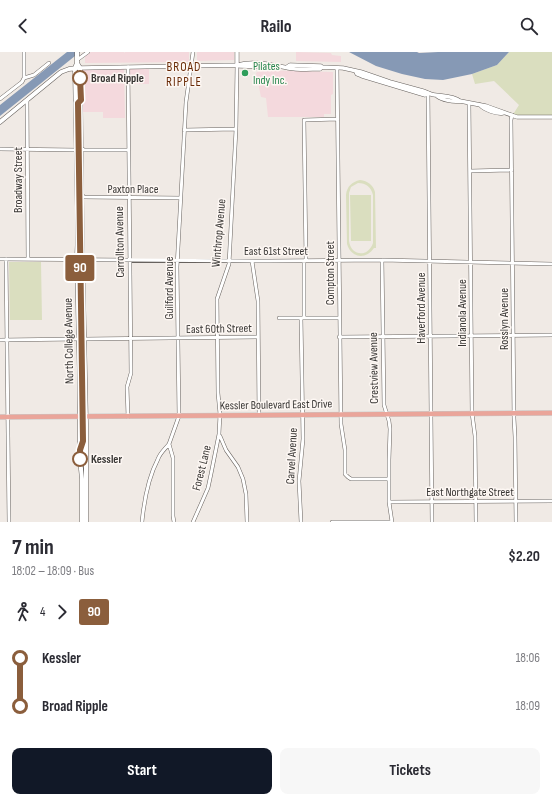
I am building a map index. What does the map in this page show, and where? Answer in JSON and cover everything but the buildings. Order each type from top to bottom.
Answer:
[{"type":"main road","name":"North College Avenue","points":[[77,52],[82,197],[82,339],[86,522]]},
{"type":"main road","points":[[0,122],[61,72],[77,64]]},
{"type":"main road","name":"North College Avenue","points":[[81,150],[78,260],[82,339]]},
{"type":"main road","name":"Kessler Boulevard East Drive","points":[[0,418],[552,413]]},
{"type":"main road","name":"North College Avenue","points":[[82,522],[82,478],[80,460],[83,417]]},
{"type":"street","points":[[0,99],[22,82],[24,78],[24,52]]},
{"type":"street","points":[[77,64],[88,52]]},
{"type":"street","name":"Guilford Avenue","points":[[169,444],[179,416],[178,261],[186,102],[193,52]]},
{"type":"street","name":"Winthrop Avenue","points":[[220,415],[218,393],[217,299],[229,264],[236,129],[237,52]]},
{"type":"street","points":[[24,78],[34,75],[49,63]]},
{"type":"street","points":[[77,64],[128,67],[237,65],[242,63],[258,63],[272,64],[288,68],[337,68],[356,71],[423,91],[428,94],[450,97],[459,99],[460,101],[487,106],[504,113],[520,117],[552,117]]},
{"type":"street","name":"Carrollton Avenue","points":[[128,67],[128,198],[131,373],[127,387],[128,417]]},
{"type":"street","name":"Compton Street","points":[[337,68],[340,414],[345,457],[345,474],[351,479],[389,479]]},
{"type":"street","name":"Haverford Avenue","points":[[428,94],[432,522]]},
{"type":"street","name":"Broadway Street","points":[[27,100],[28,259]]},
{"type":"street","name":"Indianola Avenue","points":[[469,103],[472,413],[475,436],[476,522]]},
{"type":"street","name":"Rosslyn Avenue","points":[[512,115],[512,263],[514,413],[516,436],[516,522]]},
{"type":"street","name":"Carvel Avenue","points":[[301,522],[300,481],[303,439],[302,318],[305,260],[304,120],[338,119]]},
{"type":"street","points":[[184,130],[236,129]]},
{"type":"street","points":[[0,149],[128,150]]},
{"type":"street","points":[[470,171],[512,170]]},
{"type":"street","name":"Paxton Place","points":[[82,197],[181,198]]},
{"type":"street","name":"East 61st Street","points":[[0,259],[178,261],[382,260],[552,264]]},
{"type":"street","points":[[6,259],[9,522]]},
{"type":"street","name":"Crestview Avenue","points":[[382,260],[384,405],[389,421],[390,431],[389,502],[392,522]]},
{"type":"street","points":[[252,261],[258,298],[259,415]]},
{"type":"street","points":[[279,318],[339,318]]},
{"type":"street","points":[[339,337],[552,335]]},
{"type":"street","name":"East 60th Street","points":[[0,340],[258,337]]},
{"type":"street","name":"Forest Lane","points":[[192,522],[208,488],[212,474],[219,434],[220,415]]},
{"type":"street","points":[[219,434],[227,452],[238,467],[243,479],[246,494],[247,522]]},
{"type":"street","points":[[142,522],[146,497],[153,470],[158,457],[169,444]]},
{"type":"street","points":[[169,444],[173,458],[174,522]]},
{"type":"street","name":"East Northgate Street","points":[[389,502],[552,501]]},
{"type":"street","points":[[332,522],[392,522]]},
{"type":"shaded area","points":[[91,52],[189,52],[189,62],[85,63],[85,56]]},
{"type":"shaded area","points":[[197,52],[234,52],[234,60],[197,61]]},
{"type":"shaded area","points":[[296,52],[331,53],[332,55],[341,56],[341,62],[296,61]]},
{"type":"shaded area","points":[[124,69],[125,118],[103,118],[103,112],[82,112],[81,70]]},
{"type":"shaded area","points":[[128,69],[149,69],[149,84],[128,84]]},
{"type":"shaded area","points":[[260,70],[333,72],[331,114],[324,114],[324,117],[268,117],[266,98],[261,97],[256,73]]},
{"type":"green space","points":[[509,52],[552,52],[552,117],[512,116],[519,105],[494,81],[475,84],[472,74],[497,65]]},
{"type":"green space","points":[[360,180],[368,182],[373,187],[375,192],[376,248],[363,256],[355,255],[349,249],[347,244],[346,195],[352,183]],"holes":[[[358,183],[368,186],[373,195],[373,243],[371,248],[364,253],[353,250],[349,241],[349,193],[351,187]]]},
{"type":"green space","points":[[350,195],[371,195],[371,241],[351,241]]},
{"type":"green space","points":[[9,262],[41,262],[42,320],[10,320]]},
{"type":"water","points":[[67,52],[80,52],[0,116],[0,105]]},
{"type":"water","points":[[349,52],[509,52],[497,65],[472,74],[443,80],[425,79],[402,74],[376,66]]},
{"type":"bus line","name":"90","points":[[80,78],[81,100],[78,103],[83,441],[80,450],[80,459]]},
{"type":"place","name":"Pilates Indy Inc.","points":[[245,73]]},
{"type":"place","name":"Broad Ripple","points":[[80,78]]},
{"type":"place","name":"Kessler","points":[[80,459]]},
{"type":"district","name":"BROAD RIPPLE","points":[[184,74]]}]
